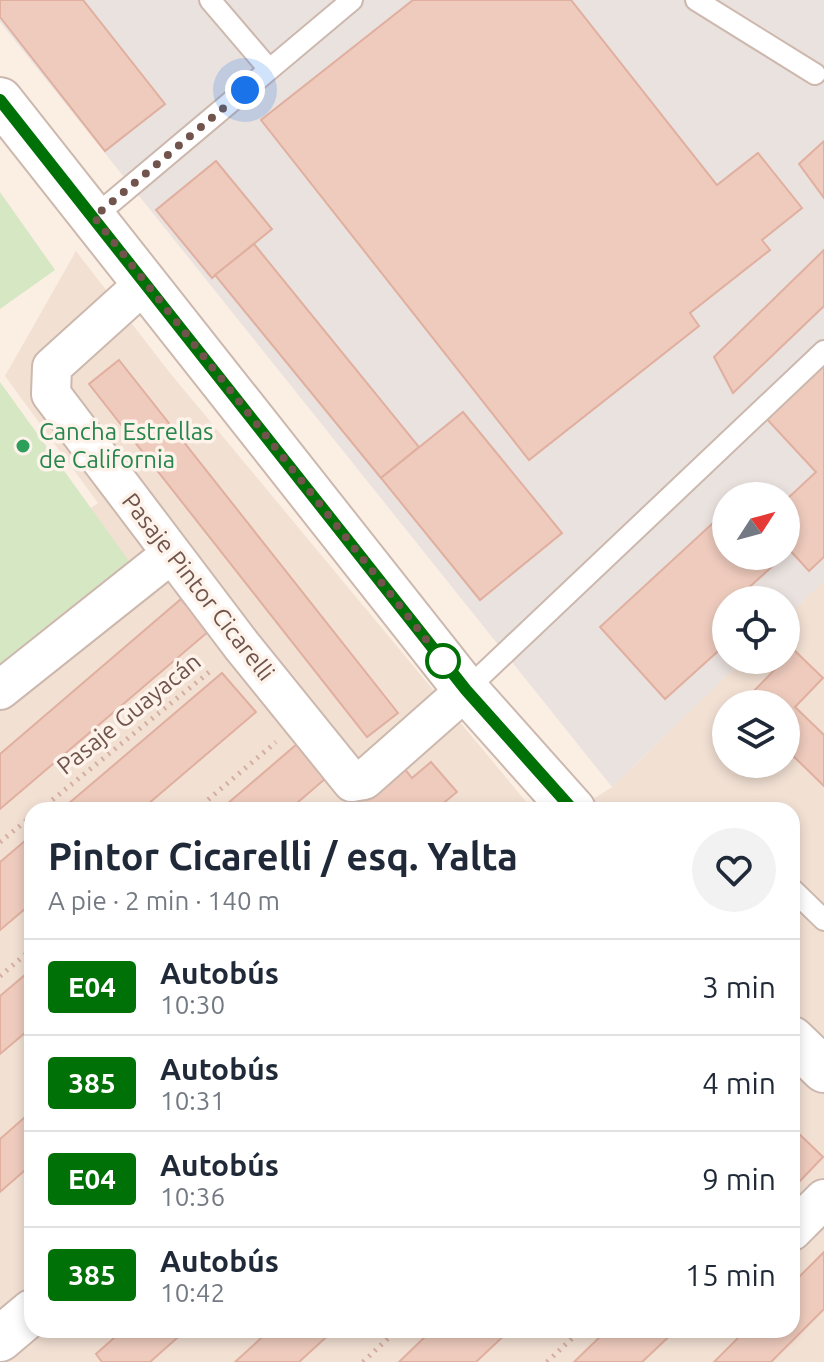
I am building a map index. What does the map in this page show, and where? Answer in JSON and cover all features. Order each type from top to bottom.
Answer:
[{"type":"street","points":[[0,100],[466,690],[566,802]]},
{"type":"street","name":"Pasaje Pintor Cicarelli","points":[[145,283],[52,367],[51,394],[301,721],[352,782],[364,780],[466,690]]},
{"type":"street","points":[[0,690],[171,554]]},
{"type":"street","points":[[800,1047],[824,1070]]},
{"type":"street","points":[[800,1223],[824,1199]]},
{"type":"street","points":[[0,1339],[24,1319]]},
{"type":"lane","points":[[210,0],[269,69]]},
{"type":"lane","points":[[94,217],[352,0]]},
{"type":"lane","points":[[696,0],[815,74]]},
{"type":"lane","points":[[466,690],[824,351]]},
{"type":"lane","points":[[800,897],[824,920]]},
{"type":"path","name":"Pasaje Guayacán","points":[[50,802],[242,646]]},
{"type":"path","points":[[205,802],[301,721]]},
{"type":"path","points":[[0,842],[24,822]]},
{"type":"path","points":[[0,976],[24,956]]},
{"type":"path","points":[[363,1362],[388,1338]]},
{"type":"path","points":[[547,1362],[572,1338]]},
{"type":"shaded area","points":[[0,0],[824,0],[824,581],[800,604],[800,586],[712,586],[712,674],[729,674],[612,787],[0,22]]},
{"type":"shaded area","points":[[76,251],[170,373],[526,802],[24,802],[24,1338],[800,1338],[800,802],[589,802],[612,787],[712,690],[712,778],[800,778],[800,690],[712,690],[729,674],[800,674],[800,604],[824,581],[824,1362],[0,1362],[0,577],[98,503],[5,376]]},
{"type":"green space","points":[[0,192],[55,270],[0,309]]},
{"type":"green space","points":[[0,382],[132,565],[0,669]]},
{"type":"building","points":[[0,0],[83,0],[165,104],[105,151],[0,17]]},
{"type":"building","points":[[413,0],[571,0],[717,185],[758,153],[802,208],[762,240],[770,250],[690,313],[699,326],[529,460],[261,120]]},
{"type":"building","points":[[824,141],[824,198],[799,164]]},
{"type":"building","points":[[216,161],[272,229],[212,278],[156,210]]},
{"type":"building","points":[[254,244],[419,447],[381,478],[215,275]]},
{"type":"building","points":[[824,250],[824,306],[733,393],[714,357]]},
{"type":"building","points":[[119,360],[398,713],[367,737],[89,384]]},
{"type":"building","points":[[824,360],[824,557],[809,571],[800,561],[800,487],[816,472],[764,416]]},
{"type":"building","points":[[463,412],[562,533],[480,600],[381,478]]},
{"type":"building","points":[[712,524],[712,570],[768,570],[750,586],[712,586],[712,657],[665,699],[600,627]]},
{"type":"building","points":[[181,599],[209,631],[0,809],[0,754]]},
{"type":"building","points":[[800,656],[823,678],[800,702],[800,690],[755,690],[770,674],[800,674]]},
{"type":"building","points":[[222,673],[256,712],[150,802],[70,802]]},
{"type":"building","points":[[800,712],[824,735],[824,786],[800,763]]},
{"type":"building","points":[[297,744],[326,778],[298,802],[229,802]]},
{"type":"building","points":[[396,758],[412,778],[431,762],[457,792],[445,802],[354,802],[350,797]]},
{"type":"building","points":[[24,842],[24,910],[0,930],[0,862]]},
{"type":"building","points":[[24,976],[24,1034],[0,1054],[0,996]]},
{"type":"building","points":[[24,1118],[24,1171],[0,1192],[0,1139]]},
{"type":"building","points":[[800,1135],[823,1157],[800,1181]]},
{"type":"building","points":[[824,1252],[824,1309],[800,1333],[800,1276]]},
{"type":"building","points":[[114,1338],[177,1338],[150,1362],[102,1362],[96,1354]]},
{"type":"building","points":[[261,1338],[325,1338],[299,1362],[235,1362]]},
{"type":"building","points":[[424,1338],[502,1338],[476,1362],[399,1362]]},
{"type":"building","points":[[599,1338],[668,1338],[642,1362],[574,1362]]},
{"type":"building","points":[[738,1338],[795,1338],[771,1362],[714,1362]]},
{"type":"bus line","name":"E04","points":[[0,100],[466,690],[566,802]]},
{"type":"place","name":"Cancha Estrellas de California","points":[[23,446]]},
{"type":"route","points":[[245,90],[94,217],[447,666],[443,661]]}]
